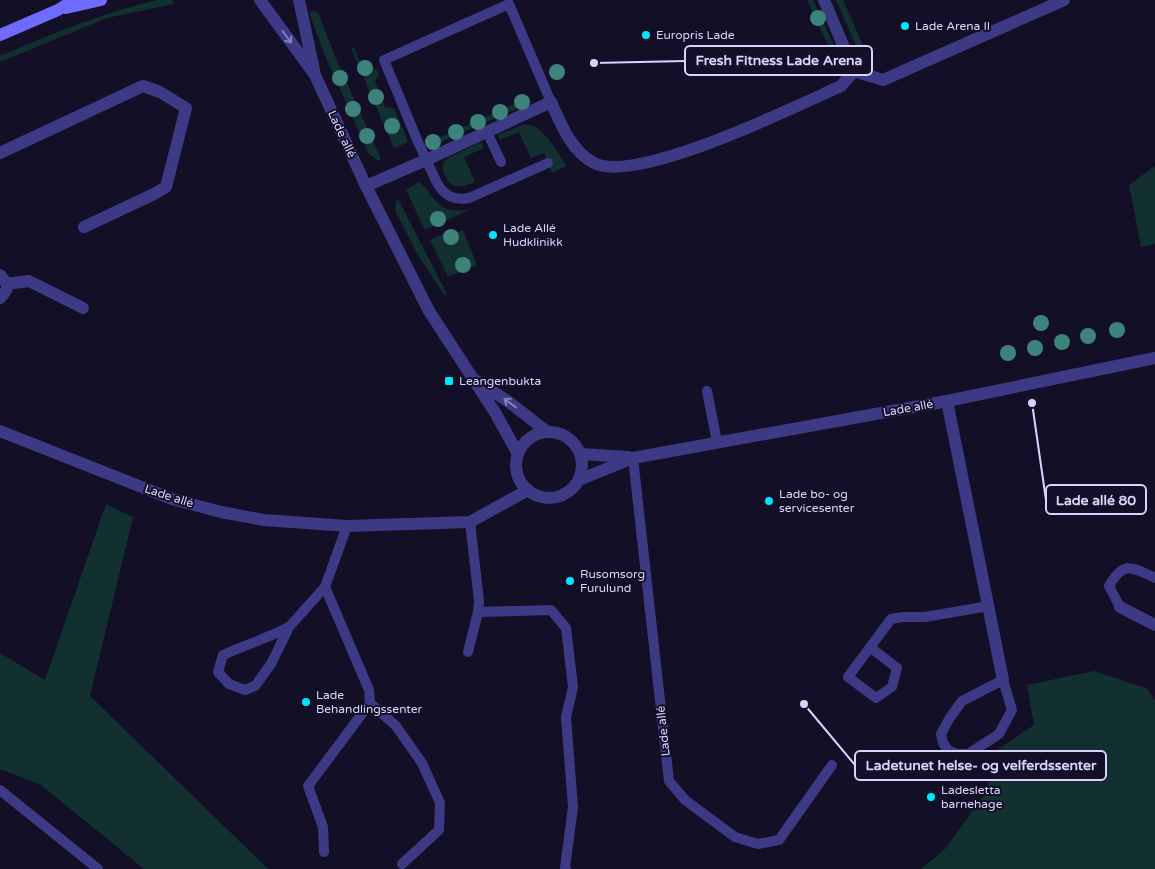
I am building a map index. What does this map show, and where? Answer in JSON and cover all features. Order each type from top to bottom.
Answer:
[{"type":"main road","points":[[0,35],[58,10],[74,0]]},
{"type":"main road","points":[[58,10],[101,0]]},
{"type":"street","name":"Lade allé","points":[[260,0],[315,75],[366,186],[429,311],[496,414],[518,454]]},
{"type":"street","name":"Lade allé","points":[[299,0],[315,75]]},
{"type":"street","points":[[824,0],[854,71],[883,80],[1064,0]]},
{"type":"street","points":[[366,186],[551,102],[568,137],[579,152],[595,164],[614,167],[642,164],[715,142],[841,86],[854,71]]},
{"type":"street","points":[[0,153],[143,86],[160,92],[186,108],[166,187],[84,227]]},
{"type":"street","points":[[0,298],[7,290],[4,279],[29,281],[83,308]]},
{"type":"street","name":"Lade allé","points":[[579,480],[633,458],[947,401],[1155,358]]},
{"type":"street","name":"Lade allé","points":[[471,377],[509,402],[546,432]]},
{"type":"street","name":"Lade allé","points":[[947,401],[1003,680]]},
{"type":"street","name":"Lade allé","points":[[0,431],[172,499],[222,512],[264,520],[347,526],[470,522],[528,490]]},
{"type":"street","points":[[546,432],[557,432],[568,437],[576,444],[583,463],[579,480],[573,488],[565,494],[546,498],[528,490],[517,474],[516,464],[522,445],[530,438],[546,432]]},
{"type":"street","name":"Lade allé","points":[[581,454],[633,458]]},
{"type":"street","points":[[1120,608],[1155,625]]},
{"type":"lane","points":[[548,163],[469,198],[457,200],[450,197],[441,189],[426,160],[384,60],[509,4],[551,102]]},
{"type":"lane","points":[[487,132],[501,162]]},
{"type":"lane","points":[[707,391],[717,442]]},
{"type":"lane","name":"Lade allé","points":[[633,458],[669,780],[686,800],[735,837],[758,844],[769,843],[779,840],[832,765]]},
{"type":"lane","points":[[468,652],[479,601],[470,522]]},
{"type":"lane","points":[[289,627],[224,655],[218,672],[228,684],[245,690],[255,686],[271,664],[289,627],[325,586],[347,526]]},
{"type":"lane","points":[[1120,608],[1109,586],[1117,572],[1127,568],[1136,569],[1155,578]]},
{"type":"lane","points":[[324,852],[323,828],[308,786],[370,703],[369,690],[325,586]]},
{"type":"lane","points":[[870,647],[898,668],[892,687],[876,698],[848,677],[870,647],[891,619],[903,616],[925,617],[988,606]]},
{"type":"lane","points":[[478,612],[551,610],[566,628],[573,687],[566,717],[573,807],[566,869]]},
{"type":"lane","points":[[1003,680],[1012,710],[999,734],[968,754],[957,754],[948,750],[943,743],[941,734],[962,701],[1003,680]]},
{"type":"lane","points":[[370,703],[396,726],[422,763],[440,803],[439,830],[402,864]]},
{"type":"lane","points":[[0,790],[98,869]]},
{"type":"green space","points":[[158,0],[172,0],[174,4],[107,18],[0,62],[0,56],[58,32],[98,17]]},
{"type":"green space","points":[[807,0],[813,0],[838,54],[833,56]]},
{"type":"green space","points":[[836,0],[843,0],[872,66],[863,62]]},
{"type":"green space","points":[[314,11],[319,14],[334,54],[381,159],[378,161],[369,154],[325,56],[309,12]]},
{"type":"green space","points":[[354,47],[360,62],[376,69],[379,74],[375,81],[385,107],[394,108],[408,142],[394,148],[351,48]]},
{"type":"green space","points":[[530,97],[521,107],[431,146],[429,142]]},
{"type":"green space","points":[[525,124],[538,129],[544,134],[567,166],[552,173],[544,153],[531,158],[519,132],[500,140],[498,135]]},
{"type":"green space","points":[[481,142],[484,148],[464,157],[475,182],[458,187],[454,186],[448,180],[442,168],[444,161]]},
{"type":"green space","points":[[1155,166],[1155,244],[1141,247],[1129,185]]},
{"type":"green space","points":[[419,182],[438,204],[443,207],[458,211],[471,209],[425,230],[406,190]]},
{"type":"green space","points":[[398,199],[447,294],[445,296],[418,255],[395,210],[396,200]]},
{"type":"green space","points":[[452,230],[455,234],[463,230],[477,265],[448,277],[430,240]]},
{"type":"green space","points":[[106,504],[133,517],[90,696],[268,869],[144,869],[41,785],[0,769],[0,653],[45,680]]},
{"type":"green space","points":[[1094,671],[1148,689],[1155,701],[1155,869],[921,869],[945,849],[986,792],[997,750],[1034,725],[1027,685]]},
{"type":"place","name":"Lade Arena II","points":[[905,26]]},
{"type":"place","name":"Europris Lade","points":[[646,35]]},
{"type":"place","name":"Fresh Fitness Lade Arena","points":[[594,63]]},
{"type":"place","name":"Lade Allé Hudklinikk","points":[[493,235]]},
{"type":"place","name":"Leangenbukta","points":[[449,381]]},
{"type":"place","name":"Lade allé 80","points":[[1032,403]]},
{"type":"place","name":"Lade bo- og servicesenter","points":[[769,501]]},
{"type":"place","name":"Rusomsorg Furulund","points":[[570,581]]},
{"type":"place","name":"Lade Behandlingssenter","points":[[306,702]]},
{"type":"place","name":"Ladetunet helse- og velferdssenter","points":[[804,704]]},
{"type":"place","name":"Ladesletta barnehage","points":[[931,797]]}]
